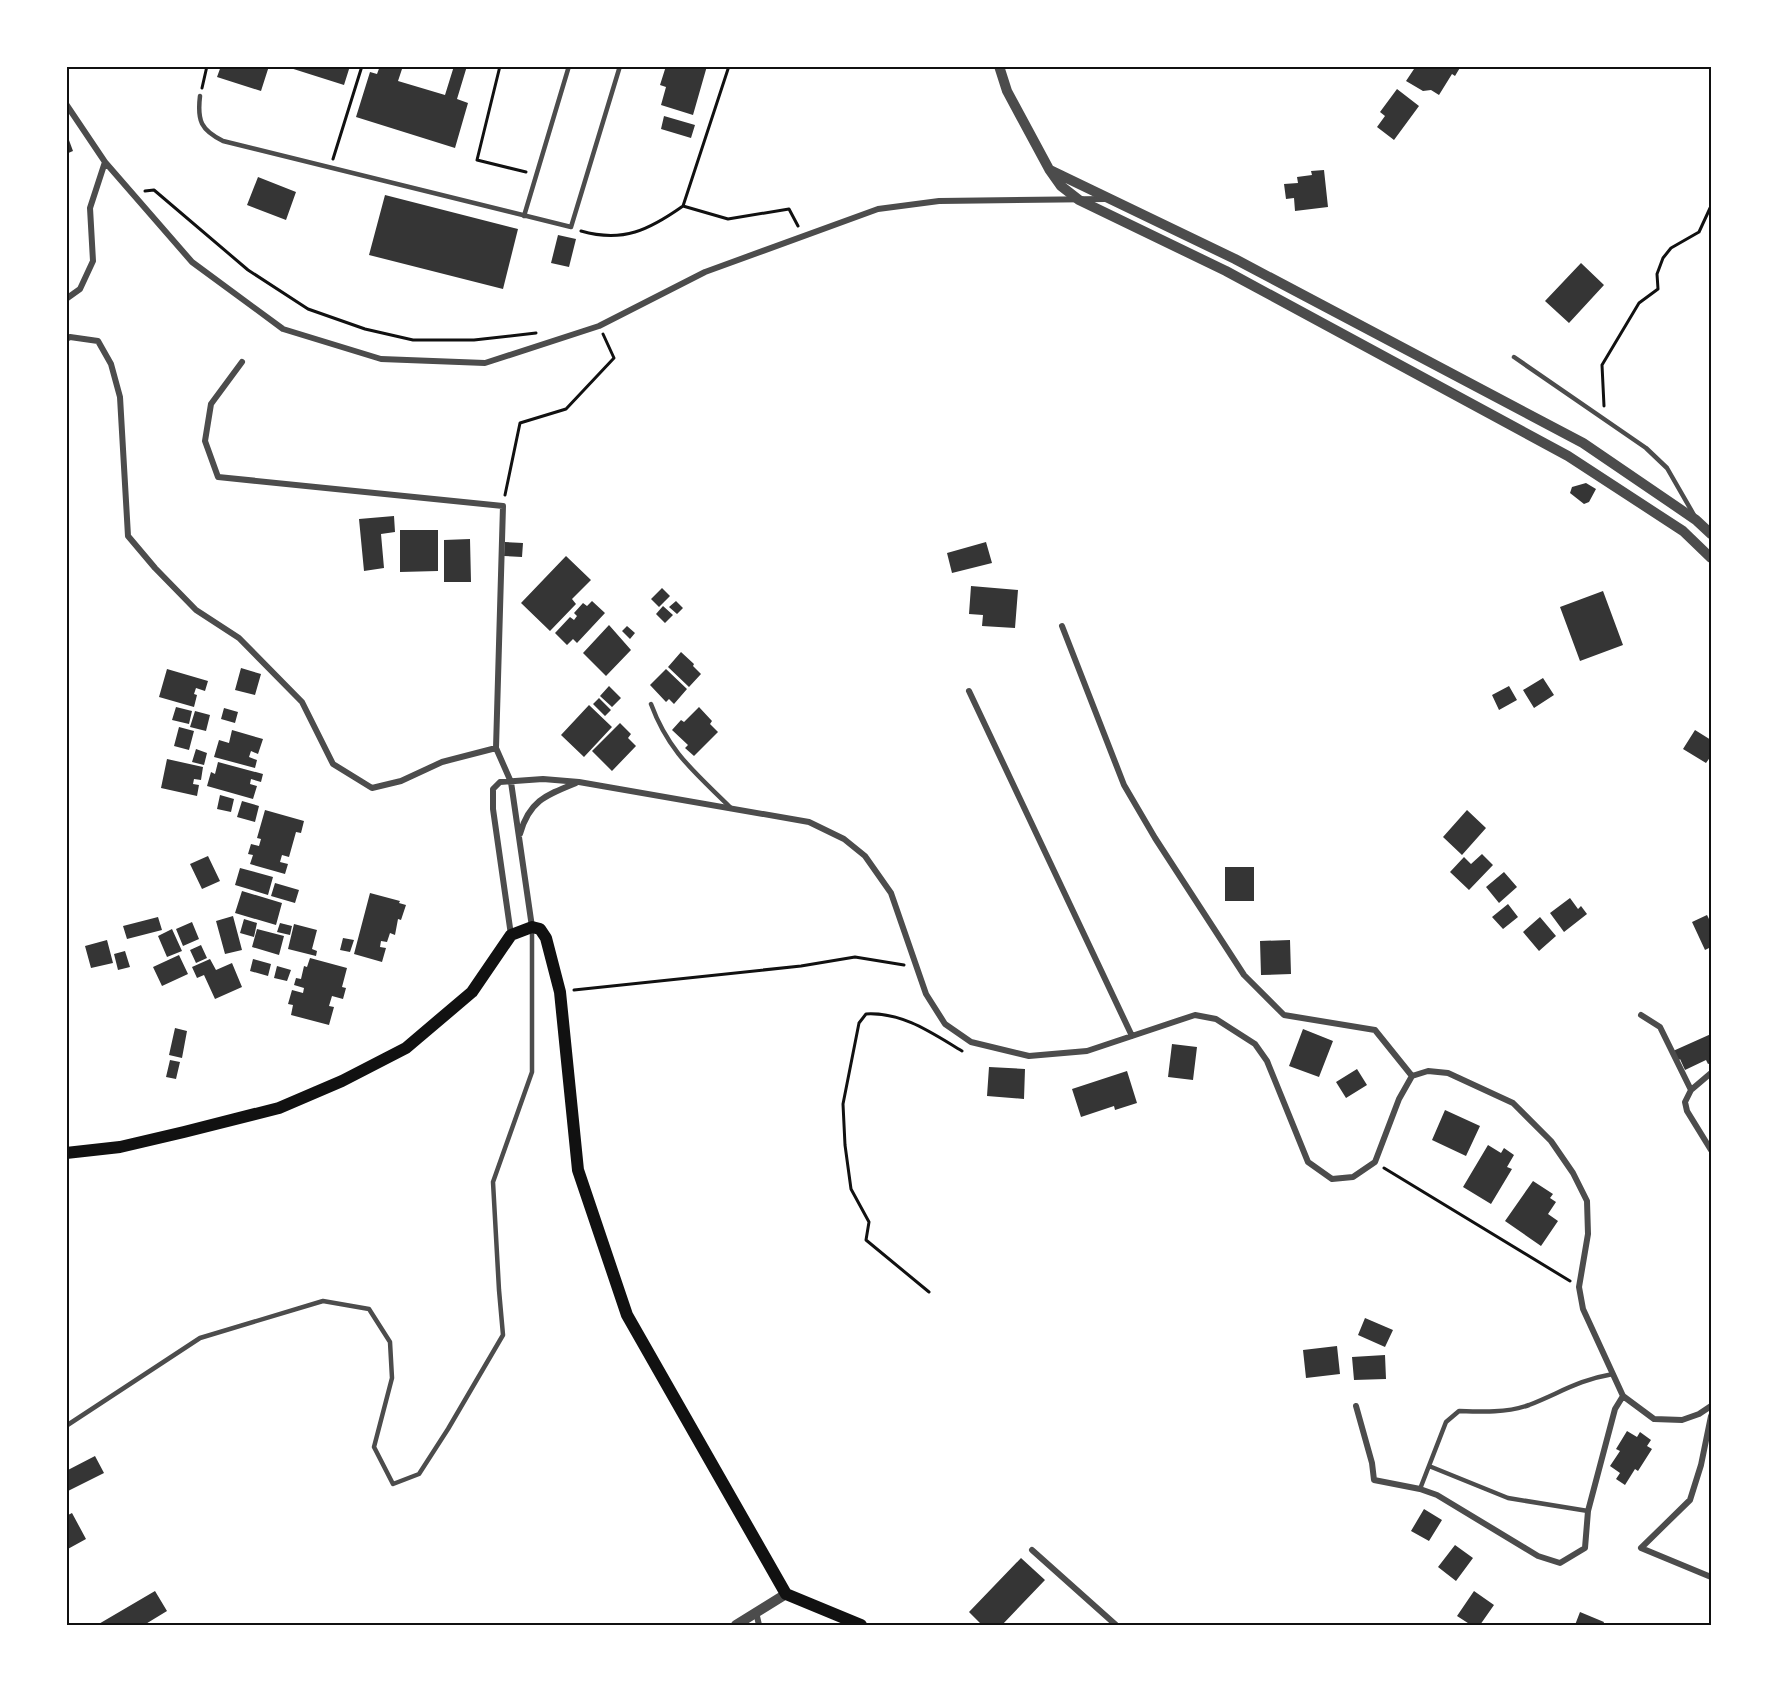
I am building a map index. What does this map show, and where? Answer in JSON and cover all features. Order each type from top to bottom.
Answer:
[{"type":"main road","points":[[66,1152],[120,1147],[194,1130],[279,1108],[342,1081],[406,1048],[472,992],[511,935],[532,927],[540,929],[546,938],[560,992],[578,1170],[627,1315],[786,1594],[861,1625]]},
{"type":"street","points":[[999,66],[1006,91],[1049,169],[1061,186],[1079,200],[1226,272],[1568,456],[1683,531],[1711,558]]},
{"type":"street","points":[[66,104],[105,162],[192,262],[283,329],[381,359],[485,363],[599,326],[705,272],[878,208],[939,201],[1111,199]]},
{"type":"street","points":[[66,299],[80,289],[93,261],[90,208],[105,162]]},
{"type":"street","points":[[1049,169],[1234,259],[1583,443],[1696,520],[1711,534]]},
{"type":"street","points":[[66,339],[70,337],[98,341],[111,364],[120,397],[128,536],[196,610],[239,638],[302,702],[333,764],[372,788],[401,781],[442,762],[496,748]]},
{"type":"street","points":[[242,362],[211,404],[206,441],[218,477],[503,506],[496,748],[511,782],[532,927]]},
{"type":"street","points":[[1062,626],[1124,785],[1155,838],[1244,975],[1284,1015],[1375,1030],[1412,1077]]},
{"type":"street","points":[[969,691],[1132,1036]]},
{"type":"street","points":[[511,935],[493,808],[493,789],[500,782],[543,779],[579,782],[809,822],[844,839],[865,856],[891,893],[926,994],[945,1024],[971,1042],[1029,1056],[1087,1050],[1195,1015],[1216,1019],[1255,1044],[1267,1061],[1308,1162],[1332,1179],[1353,1177],[1375,1162],[1399,1099],[1412,1077],[1428,1071],[1448,1073],[1513,1103],[1551,1141],[1573,1173],[1587,1201],[1588,1234],[1580,1287],[1583,1309],[1623,1396],[1654,1419],[1682,1420],[1699,1414],[1711,1406]]},
{"type":"street","points":[[519,837],[524,820],[531,808],[552,793],[579,782]]},
{"type":"street","points":[[1641,1015],[1660,1027],[1691,1090]]},
{"type":"street","points":[[1711,1073],[1691,1090],[1685,1102],[1687,1111],[1711,1150]]},
{"type":"street","points":[[1356,1406],[1372,1463],[1374,1480],[1420,1489],[1437,1495],[1538,1556],[1560,1563],[1585,1548],[1588,1511],[1615,1409],[1623,1396]]},
{"type":"street","points":[[1711,1416],[1701,1466],[1690,1500],[1641,1548],[1711,1577]]},
{"type":"street","points":[[1032,1550],[1116,1625]]},
{"type":"street","points":[[736,1625],[786,1594]]},
{"type":"street","points":[[756,1611],[759,1625]]},
{"type":"lane","points":[[524,216],[569,66]]},
{"type":"lane","points":[[200,96],[198,112],[207,133],[223,141],[571,228],[620,66]]},
{"type":"lane","points":[[1514,357],[1646,448],[1667,468],[1696,520]]},
{"type":"lane","points":[[651,704],[660,728],[679,757],[731,808]]},
{"type":"lane","points":[[66,1426],[200,1338],[323,1301],[369,1310],[390,1342],[392,1378],[374,1446],[393,1484],[419,1473],[448,1429],[503,1335],[493,1182],[532,1072],[532,927]]},
{"type":"lane","points":[[1420,1489],[1446,1422],[1459,1411],[1495,1413],[1528,1406],[1573,1384],[1613,1374]]},
{"type":"lane","points":[[1429,1466],[1508,1498],[1588,1511]]},
{"type":"path","points":[[200,96],[207,66]]},
{"type":"path","points":[[331,168],[362,66]]},
{"type":"path","points":[[500,66],[477,160],[536,175]]},
{"type":"path","points":[[571,228],[598,236],[627,236],[660,223],[684,206],[729,66]]},
{"type":"path","points":[[131,192],[154,190],[258,276],[308,309],[365,329],[413,340],[474,340],[542,332]]},
{"type":"path","points":[[684,206],[728,219],[789,209],[804,236]]},
{"type":"path","points":[[1605,420],[1602,365],[1640,303],[1658,289],[1657,274],[1663,258],[1671,248],[1699,232],[1711,206]]},
{"type":"path","points":[[503,506],[520,423],[566,409],[614,358],[599,326]]},
{"type":"path","points":[[560,992],[801,966],[855,957],[907,966]]},
{"type":"path","points":[[929,1292],[866,1240],[868,1222],[851,1189],[845,1145],[843,1104],[859,1023],[866,1014],[878,1013],[915,1022],[962,1051],[971,1053]]},
{"type":"path","points":[[1375,1162],[1580,1287]]},
{"type":"building","points":[[221,66],[269,66],[261,91],[217,77]]},
{"type":"building","points":[[284,66],[350,66],[344,85]]},
{"type":"building","points":[[380,66],[403,66],[398,81],[445,95],[454,66],[467,66],[457,99],[468,103],[455,148],[356,117],[370,72],[377,74]]},
{"type":"building","points":[[666,66],[707,66],[693,115],[661,105],[666,87],[660,85]]},
{"type":"building","points":[[1416,66],[1461,66],[1455,76],[1452,74],[1439,95],[1431,90],[1423,91],[1406,81]]},
{"type":"building","points":[[1397,89],[1419,106],[1394,140],[1377,127],[1385,116],[1380,112]]},
{"type":"building","points":[[664,116],[695,125],[691,138],[661,129]]},
{"type":"building","points":[[66,132],[73,151],[66,154]]},
{"type":"building","points":[[1324,170],[1328,207],[1295,211],[1294,198],[1286,199],[1284,184],[1298,183],[1297,177],[1312,175],[1311,171]]},
{"type":"building","points":[[258,177],[296,192],[286,220],[247,205]]},
{"type":"building","points":[[385,195],[518,229],[503,289],[369,255]]},
{"type":"building","points":[[558,235],[576,239],[569,267],[551,263]]},
{"type":"building","points":[[1581,263],[1604,285],[1569,323],[1545,301]]},
{"type":"building","points":[[1586,483],[1596,489],[1589,502],[1584,504],[1570,493],[1572,487]]},
{"type":"building","points":[[394,516],[395,532],[381,534],[384,568],[364,571],[359,519]]},
{"type":"building","points":[[400,530],[438,530],[438,571],[400,572]]},
{"type":"building","points":[[470,539],[471,582],[444,582],[444,540]]},
{"type":"building","points":[[505,542],[523,543],[522,557],[504,556]]},
{"type":"building","points":[[986,542],[992,563],[952,573],[947,553]]},
{"type":"building","points":[[566,556],[591,580],[572,599],[576,604],[550,631],[521,603]]},
{"type":"building","points":[[971,586],[1018,590],[1015,628],[982,626],[983,615],[969,614]]},
{"type":"building","points":[[662,588],[670,596],[659,607],[651,599]]},
{"type":"building","points":[[1603,591],[1623,645],[1580,661],[1560,607]]},
{"type":"building","points":[[592,601],[605,613],[577,643],[573,639],[567,645],[555,633],[570,617],[574,620],[577,616],[574,613],[583,603],[587,606]]},
{"type":"building","points":[[676,601],[683,608],[677,614],[669,607]]},
{"type":"building","points":[[663,606],[673,615],[665,623],[656,614]]},
{"type":"building","points":[[609,625],[631,650],[606,676],[583,653]]},
{"type":"building","points":[[627,626],[635,633],[630,639],[622,631]]},
{"type":"building","points":[[681,652],[701,674],[689,687],[668,667]]},
{"type":"building","points":[[241,668],[261,674],[255,695],[235,690]]},
{"type":"building","points":[[167,669],[208,681],[205,691],[196,688],[194,707],[159,697]]},
{"type":"building","points":[[666,669],[687,689],[674,704],[669,699],[666,702],[650,685]]},
{"type":"building","points":[[1543,678],[1554,695],[1534,708],[1523,690]]},
{"type":"building","points":[[609,686],[621,698],[612,707],[600,696]]},
{"type":"building","points":[[1509,686],[1517,700],[1499,710],[1492,695]]},
{"type":"building","points":[[599,698],[611,710],[605,716],[593,704]]},
{"type":"building","points":[[589,705],[612,727],[584,757],[561,735]]},
{"type":"building","points":[[176,707],[192,711],[189,724],[172,720]]},
{"type":"building","points":[[699,707],[712,721],[710,724],[718,732],[694,756],[685,748],[688,745],[672,730]]},
{"type":"building","points":[[224,708],[238,712],[235,723],[221,719]]},
{"type":"building","points":[[195,711],[210,715],[206,731],[190,727]]},
{"type":"building","points":[[620,723],[631,734],[628,738],[636,746],[612,771],[592,751]]},
{"type":"building","points":[[179,727],[194,731],[189,750],[174,746]]},
{"type":"building","points":[[232,730],[263,739],[258,754],[251,751],[249,757],[257,760],[255,768],[214,757],[219,740],[229,743]]},
{"type":"building","points":[[1695,730],[1711,740],[1711,756],[1706,763],[1683,749]]},
{"type":"building","points":[[196,749],[207,753],[204,765],[192,762]]},
{"type":"building","points":[[167,759],[203,767],[201,780],[194,779],[193,784],[199,785],[197,796],[161,788]]},
{"type":"building","points":[[218,762],[263,774],[261,782],[251,779],[250,784],[257,786],[253,799],[207,786],[211,772],[215,774]]},
{"type":"building","points":[[220,795],[234,799],[231,812],[217,809]]},
{"type":"building","points":[[242,801],[259,806],[255,822],[237,817]]},
{"type":"building","points":[[265,810],[304,821],[301,833],[296,832],[289,857],[282,855],[280,862],[288,864],[285,874],[250,864],[253,855],[248,854],[251,844],[259,846],[261,839],[257,838]]},
{"type":"building","points":[[1467,810],[1486,828],[1462,855],[1443,837]]},
{"type":"building","points":[[1482,854],[1493,865],[1469,890],[1450,872],[1464,857],[1471,864]]},
{"type":"building","points":[[208,856],[220,881],[202,889],[190,864]]},
{"type":"building","points":[[1225,867],[1254,867],[1254,901],[1225,901]]},
{"type":"building","points":[[240,868],[273,877],[268,895],[235,885]]},
{"type":"building","points":[[1504,872],[1517,887],[1499,903],[1486,887]]},
{"type":"building","points":[[275,883],[299,890],[295,903],[271,896]]},
{"type":"building","points":[[242,891],[282,903],[276,925],[235,913]]},
{"type":"building","points":[[370,893],[400,901],[399,903],[406,905],[401,920],[398,919],[395,935],[390,933],[387,942],[381,941],[380,947],[386,948],[382,962],[354,954]]},
{"type":"building","points":[[1570,898],[1578,909],[1581,906],[1587,914],[1564,932],[1550,913]]},
{"type":"building","points":[[1508,904],[1518,917],[1503,929],[1492,917]]},
{"type":"building","points":[[1707,915],[1711,923],[1711,947],[1705,950],[1692,922]]},
{"type":"building","points":[[233,916],[242,950],[225,954],[216,921]]},
{"type":"building","points":[[158,917],[162,930],[127,939],[123,926]]},
{"type":"building","points":[[1540,917],[1556,936],[1539,951],[1523,932]]},
{"type":"building","points":[[244,919],[257,923],[254,937],[240,933]]},
{"type":"building","points":[[192,922],[199,939],[183,946],[176,929]]},
{"type":"building","points":[[280,923],[292,926],[290,935],[277,932]]},
{"type":"building","points":[[294,924],[317,930],[312,949],[317,951],[316,956],[288,949]]},
{"type":"building","points":[[172,929],[182,951],[167,957],[158,936]]},
{"type":"building","points":[[257,929],[284,936],[279,955],[252,947]]},
{"type":"building","points":[[343,938],[354,940],[350,952],[340,950]]},
{"type":"building","points":[[107,940],[113,963],[91,968],[85,946]]},
{"type":"building","points":[[1290,940],[1291,974],[1261,975],[1260,941]]},
{"type":"building","points":[[201,945],[207,958],[196,963],[190,950]]},
{"type":"building","points":[[125,951],[130,967],[118,970],[114,954]]},
{"type":"building","points":[[179,955],[188,974],[162,986],[153,967]]},
{"type":"building","points":[[310,958],[347,968],[342,987],[346,988],[343,999],[332,996],[329,1006],[334,1007],[329,1025],[291,1015],[293,1005],[288,1004],[292,990],[303,993],[304,988],[294,985],[296,978],[301,979],[304,966],[307,967]]},
{"type":"building","points":[[210,959],[216,970],[232,963],[242,987],[215,999],[204,975],[197,978],[192,967]]},
{"type":"building","points":[[253,959],[271,964],[268,976],[250,971]]},
{"type":"building","points":[[277,966],[291,970],[287,981],[274,978]]},
{"type":"building","points":[[175,1028],[187,1031],[182,1058],[169,1055]]},
{"type":"building","points":[[1303,1029],[1333,1041],[1319,1077],[1289,1066]]},
{"type":"building","points":[[1711,1034],[1711,1063],[1708,1064],[1706,1060],[1685,1070],[1673,1051]]},
{"type":"building","points":[[1172,1044],[1197,1047],[1193,1080],[1168,1077]]},
{"type":"building","points":[[170,1060],[180,1062],[176,1079],[166,1077]]},
{"type":"building","points":[[989,1067],[1025,1069],[1024,1099],[987,1096]]},
{"type":"building","points":[[1357,1069],[1367,1085],[1346,1098],[1336,1082]]},
{"type":"building","points":[[1127,1071],[1137,1103],[1115,1110],[1114,1106],[1081,1117],[1072,1089]]},
{"type":"building","points":[[1445,1110],[1480,1126],[1466,1156],[1432,1140]]},
{"type":"building","points":[[1488,1145],[1501,1153],[1504,1148],[1514,1155],[1507,1167],[1512,1169],[1491,1204],[1463,1187]]},
{"type":"building","points":[[1533,1181],[1553,1194],[1550,1198],[1556,1202],[1548,1214],[1558,1221],[1541,1246],[1505,1221]]},
{"type":"building","points":[[1365,1318],[1393,1330],[1385,1347],[1358,1335]]},
{"type":"building","points":[[1337,1346],[1340,1374],[1306,1378],[1303,1350]]},
{"type":"building","points":[[1385,1355],[1386,1379],[1354,1380],[1352,1357]]},
{"type":"building","points":[[1627,1431],[1637,1437],[1640,1432],[1651,1440],[1647,1446],[1652,1449],[1638,1471],[1635,1469],[1625,1485],[1616,1479],[1620,1473],[1610,1466],[1620,1451],[1616,1449]]},
{"type":"building","points":[[95,1456],[104,1473],[66,1492],[66,1471]]},
{"type":"building","points":[[1424,1509],[1442,1520],[1429,1541],[1411,1531]]},
{"type":"building","points":[[72,1513],[86,1539],[66,1550],[66,1516]]},
{"type":"building","points":[[1455,1545],[1473,1558],[1456,1581],[1438,1567]]},
{"type":"building","points":[[1021,1558],[1045,1580],[1002,1625],[982,1625],[969,1612]]},
{"type":"building","points":[[155,1591],[167,1611],[144,1625],[97,1625]]},
{"type":"building","points":[[1474,1591],[1494,1605],[1480,1625],[1471,1625],[1457,1616]]},
{"type":"building","points":[[1580,1612],[1604,1622],[1603,1625],[1575,1625]]}]
